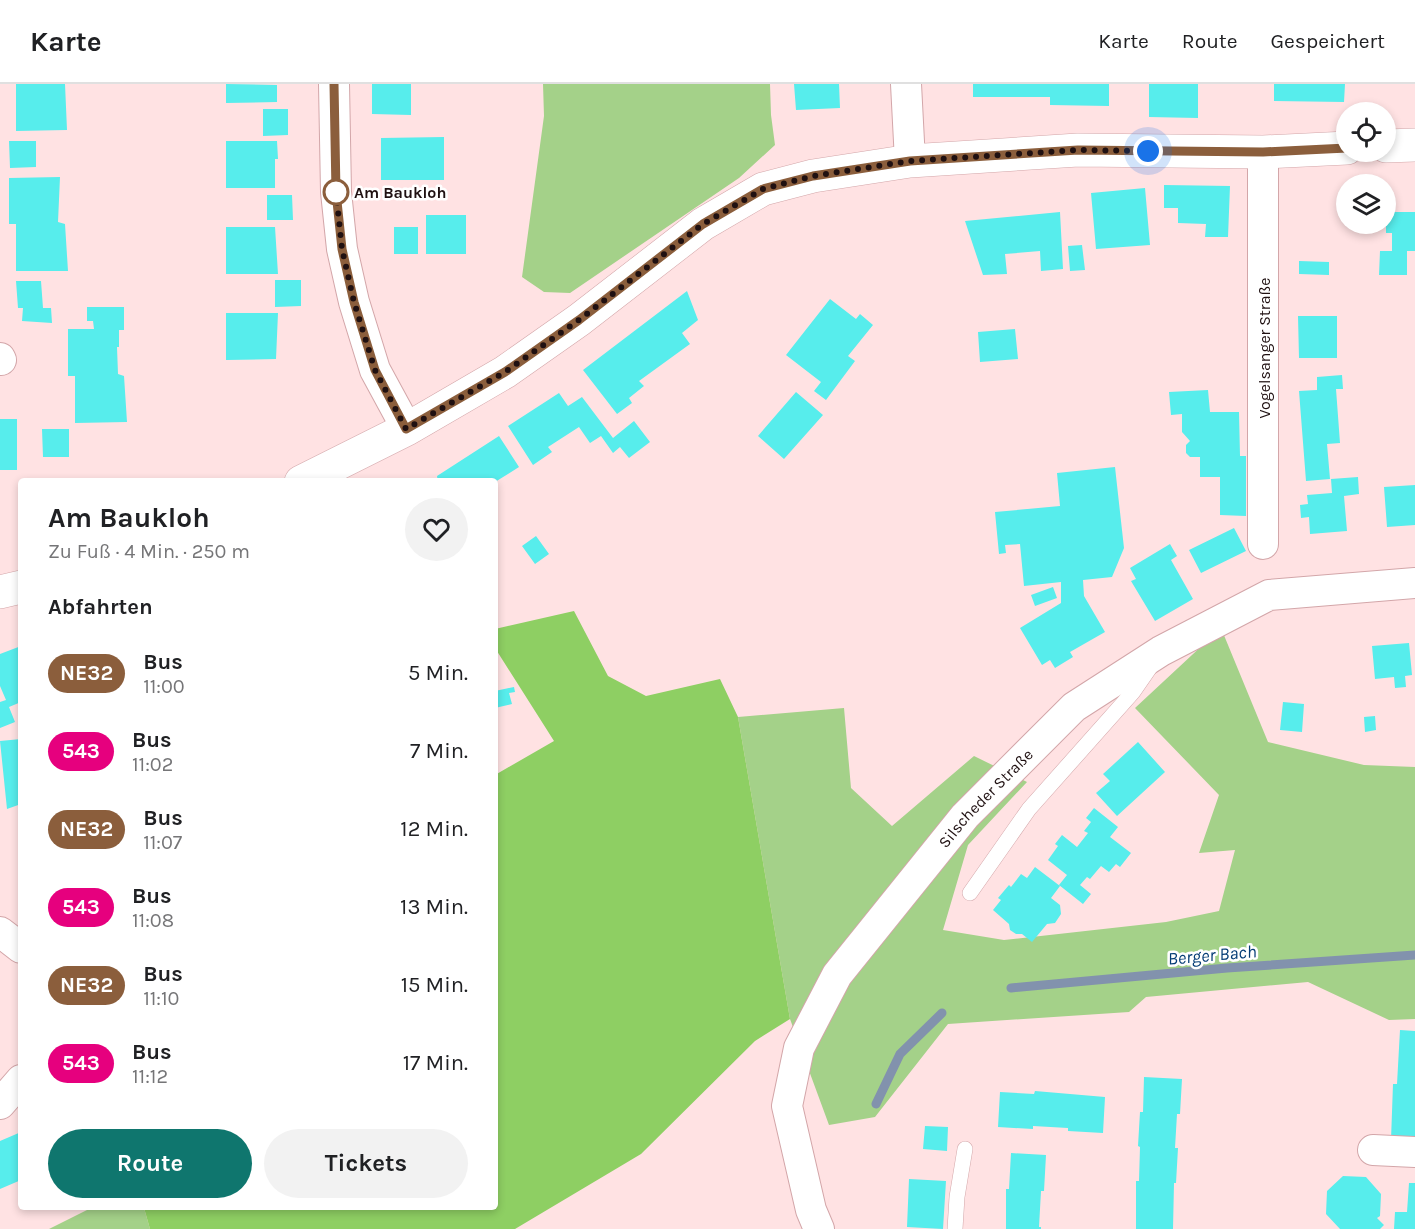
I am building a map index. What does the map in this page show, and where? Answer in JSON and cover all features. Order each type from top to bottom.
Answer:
[{"type":"street","points":[[334,84],[336,192],[342,249],[354,302],[375,370],[406,429]]},
{"type":"street","points":[[906,84],[910,161]]},
{"type":"street","points":[[1396,146],[1415,145]]},
{"type":"street","points":[[309,478],[406,429],[505,372],[579,320],[703,224],[763,189],[813,176],[910,161],[1078,150],[1263,152],[1336,149]]},
{"type":"street","name":"Vogelsanger Straße","points":[[1263,152],[1263,544]]},
{"type":"street","name":"Silscheder Straße","points":[[819,1229],[811,1210],[786,1106],[799,1048],[837,975],[964,816],[1074,707],[1161,651],[1269,595],[1415,583]]},
{"type":"street","points":[[0,592],[18,588]]},
{"type":"street","points":[[0,932],[18,946]]},
{"type":"street","points":[[0,1104],[18,1083]]},
{"type":"street","points":[[1373,1150],[1415,1152]]},
{"type":"lane","points":[[970,893],[1029,809],[1133,692],[1161,651]]},
{"type":"lane","points":[[955,1229],[957,1197],[965,1149]]},
{"type":"green space","points":[[543,84],[770,84],[775,145],[739,178],[570,293],[544,292],[522,277],[544,116]]},
{"type":"green space","points":[[574,611],[608,676],[646,696],[720,679],[738,717],[790,1019],[755,1041],[641,1154],[515,1229],[150,1229],[145,1210],[498,1210],[498,773],[554,741],[498,653],[498,628]]},
{"type":"green space","points":[[1221,628],[1268,742],[1364,765],[1415,767],[1415,1019],[1389,1020],[1308,982],[1146,997],[1129,1012],[948,1024],[875,1117],[829,1125],[790,1019],[738,717],[844,708],[851,788],[892,826],[974,756],[1027,782],[968,845],[943,930],[1004,940],[1166,922],[1219,911],[1235,850],[1199,853],[1219,795],[1135,708]]},
{"type":"green space","points":[[87,1210],[145,1210],[150,1229],[49,1229]]},
{"type":"building","points":[[16,84],[65,84],[67,130],[16,131]]},
{"type":"building","points":[[226,84],[277,85],[277,102],[226,103]]},
{"type":"building","points":[[372,84],[411,84],[411,115],[372,114]]},
{"type":"building","points":[[794,84],[839,84],[840,108],[796,110]]},
{"type":"building","points":[[973,84],[1109,84],[1109,106],[1050,105],[1050,97],[973,97]]},
{"type":"building","points":[[1149,84],[1198,84],[1198,118],[1149,117]]},
{"type":"building","points":[[1274,84],[1345,84],[1344,102],[1274,101]]},
{"type":"building","points":[[263,109],[288,109],[288,135],[263,136]]},
{"type":"building","points":[[444,137],[444,180],[381,180],[381,138]]},
{"type":"building","points":[[9,141],[36,141],[36,167],[10,168]]},
{"type":"building","points":[[226,141],[277,141],[275,188],[226,188]]},
{"type":"building","points":[[60,177],[58,222],[65,224],[68,271],[16,271],[16,224],[9,224],[9,178]]},
{"type":"building","points":[[1164,185],[1230,186],[1228,237],[1205,237],[1206,224],[1178,223],[1178,208],[1164,208]]},
{"type":"building","points":[[1145,188],[1150,245],[1096,249],[1091,193]]},
{"type":"building","points":[[267,195],[292,195],[293,220],[267,220]]},
{"type":"building","points":[[1060,212],[1063,269],[1041,271],[1040,251],[1005,254],[1007,274],[983,275],[965,221]]},
{"type":"building","points":[[1396,212],[1415,212],[1415,251],[1407,251],[1407,275],[1379,275],[1380,251],[1392,251],[1392,234],[1396,234]]},
{"type":"building","points":[[426,215],[466,215],[466,254],[426,254]]},
{"type":"building","points":[[226,227],[275,227],[278,274],[226,274]]},
{"type":"building","points":[[394,227],[418,227],[418,254],[394,254]]},
{"type":"building","points":[[1082,245],[1085,270],[1070,271],[1068,246]]},
{"type":"building","points":[[1299,261],[1329,262],[1329,275],[1299,274]]},
{"type":"building","points":[[275,280],[301,280],[301,306],[275,307]]},
{"type":"building","points":[[16,281],[41,281],[43,308],[51,308],[52,323],[22,321],[23,308],[18,308]]},
{"type":"building","points":[[687,291],[698,320],[682,333],[690,344],[639,381],[644,386],[629,398],[632,403],[617,414],[583,370]]},
{"type":"building","points":[[830,299],[856,319],[860,314],[873,325],[848,356],[855,361],[826,400],[814,391],[821,382],[786,355]]},
{"type":"building","points":[[87,307],[124,307],[124,330],[119,330],[119,347],[117,347],[118,374],[124,376],[127,422],[75,423],[75,376],[68,376],[68,329],[94,329],[93,321],[87,321]]},
{"type":"building","points":[[226,313],[278,313],[276,359],[226,360]]},
{"type":"building","points":[[1298,316],[1337,316],[1337,358],[1299,358]]},
{"type":"building","points":[[1015,329],[1018,359],[980,362],[978,332]]},
{"type":"building","points":[[1342,375],[1343,389],[1336,389],[1340,443],[1327,444],[1330,479],[1306,481],[1299,391],[1317,390],[1317,377]]},
{"type":"building","points":[[1208,390],[1210,412],[1239,412],[1240,456],[1246,456],[1246,516],[1220,515],[1220,477],[1200,477],[1200,457],[1190,457],[1186,453],[1186,445],[1190,441],[1182,432],[1182,414],[1171,415],[1169,392]]},
{"type":"building","points":[[796,392],[823,415],[784,459],[758,436]]},
{"type":"building","points":[[559,393],[568,406],[582,397],[613,438],[634,421],[650,442],[629,458],[620,447],[613,453],[601,436],[590,443],[579,427],[548,447],[552,452],[533,465],[508,426]]},
{"type":"building","points":[[0,419],[17,419],[17,470],[0,470]]},
{"type":"building","points":[[42,429],[69,429],[69,457],[43,457]]},
{"type":"building","points":[[499,436],[519,467],[498,480],[498,478],[437,478],[437,476]]},
{"type":"building","points":[[1115,467],[1124,548],[1112,577],[1083,580],[1084,596],[1105,632],[1070,652],[1073,657],[1055,668],[1050,660],[1042,665],[1020,628],[1061,603],[1061,582],[1024,586],[1020,544],[1005,545],[1006,553],[999,554],[995,512],[1060,506],[1057,473]]},
{"type":"building","points":[[1358,477],[1359,494],[1344,496],[1347,531],[1310,534],[1309,517],[1301,518],[1300,505],[1308,504],[1307,495],[1332,493],[1331,479]]},
{"type":"building","points":[[1415,485],[1415,525],[1387,527],[1384,487]]},
{"type":"building","points":[[1234,528],[1246,551],[1201,573],[1189,550]]},
{"type":"building","points":[[536,536],[549,554],[535,564],[522,546]]},
{"type":"building","points":[[1170,544],[1177,556],[1171,560],[1193,599],[1155,621],[1131,581],[1136,579],[1130,568]]},
{"type":"building","points":[[1053,587],[1057,598],[1035,606],[1031,595]]},
{"type":"building","points":[[1409,643],[1412,675],[1405,676],[1406,687],[1395,688],[1394,677],[1375,679],[1372,646]]},
{"type":"building","points":[[18,647],[18,703],[9,707],[15,722],[0,728],[0,702],[6,700],[0,686],[0,654]]},
{"type":"building","points":[[514,687],[515,692],[509,693],[512,704],[498,707],[498,690]]},
{"type":"building","points":[[1283,702],[1304,704],[1302,732],[1280,730]]},
{"type":"building","points":[[1375,716],[1376,730],[1365,732],[1364,717]]},
{"type":"building","points":[[18,739],[18,805],[7,809],[0,741]]},
{"type":"building","points":[[1138,742],[1165,772],[1117,816],[1096,793],[1110,781],[1103,774]]},
{"type":"building","points":[[1094,808],[1118,827],[1110,837],[1131,853],[1120,867],[1116,864],[1109,872],[1101,866],[1090,879],[1087,877],[1080,885],[1091,894],[1083,904],[1059,885],[1067,875],[1048,860],[1058,846],[1055,844],[1062,835],[1077,847],[1088,833],[1084,831],[1091,822],[1086,818]]},
{"type":"building","points":[[1035,867],[1060,886],[1051,898],[1060,905],[1061,914],[1055,923],[1047,924],[1032,942],[1022,934],[1016,934],[1010,930],[1009,924],[993,910],[1001,900],[998,898],[1009,885],[1011,887],[1021,874],[1027,878]]},
{"type":"building","points":[[1400,1030],[1415,1031],[1415,1141],[1391,1140],[1393,1084],[1397,1084]]},
{"type":"building","points":[[1144,1077],[1182,1079],[1180,1114],[1177,1114],[1175,1148],[1178,1148],[1176,1183],[1174,1183],[1173,1229],[1136,1229],[1136,1181],[1139,1181],[1140,1147],[1138,1146],[1140,1112],[1143,1112]]},
{"type":"building","points":[[1035,1091],[1105,1097],[1103,1133],[1033,1126],[1033,1129],[998,1127],[1000,1092],[1034,1094]]},
{"type":"building","points":[[925,1126],[948,1127],[947,1151],[923,1149]]},
{"type":"building","points":[[18,1133],[18,1181],[0,1189],[0,1141]]},
{"type":"building","points":[[1011,1153],[1046,1155],[1044,1191],[1041,1191],[1039,1227],[1041,1229],[1006,1229],[1006,1189],[1009,1189]]},
{"type":"building","points":[[1343,1176],[1366,1177],[1381,1194],[1380,1216],[1377,1218],[1384,1225],[1380,1229],[1340,1229],[1326,1214],[1327,1191]]},
{"type":"building","points":[[909,1179],[946,1181],[943,1229],[907,1227]]},
{"type":"building","points":[[1409,1183],[1415,1183],[1415,1229],[1394,1229],[1395,1212],[1407,1212]]},
{"type":"waterway","name":"Berger Bach","points":[[1011,988],[1227,968],[1415,955]]},
{"type":"waterway","name":"Berger Bach","points":[[876,1104],[900,1054],[942,1013]]},
{"type":"bus line","name":"NE32","points":[[334,84],[336,192],[342,249],[354,302],[375,370],[406,429],[505,372],[579,320],[703,224],[763,189],[813,176],[910,161],[1078,150],[1263,152],[1336,149]]},
{"type":"place","name":"Am Baukloh","points":[[336,192]]},
{"type":"route","points":[[336,192],[342,249],[354,302],[375,370],[406,429],[505,372],[579,320],[703,224],[763,189],[813,176],[910,161],[1078,150],[1148,151]]}]
